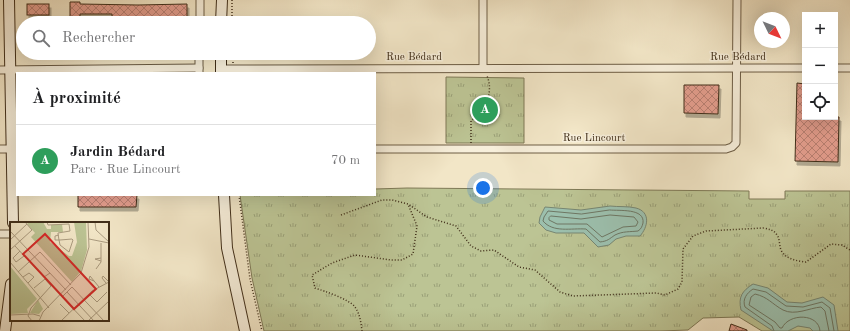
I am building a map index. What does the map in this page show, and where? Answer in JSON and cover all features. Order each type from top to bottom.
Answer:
[{"type":"street","points":[[10,0],[11,70],[15,149],[13,222]]},
{"type":"street","points":[[200,0],[200,16]]},
{"type":"street","points":[[221,16],[222,0]]},
{"type":"street","points":[[483,0],[483,68]]},
{"type":"street","points":[[736,68],[737,0]]},
{"type":"street","points":[[0,70],[199,71],[199,60]]},
{"type":"street","points":[[221,60],[221,71]]},
{"type":"street","name":"Rue Bédard","points":[[221,71],[483,68],[802,68]]},
{"type":"street","name":"Rue Lincourt","points":[[376,149],[726,149],[732,147],[736,143],[736,68]]},
{"type":"street","points":[[838,68],[850,68]]},
{"type":"street","points":[[0,149],[15,149]]},
{"type":"street","points":[[224,196],[227,248],[245,331]]},
{"type":"street","points":[[5,331],[10,292]]},
{"type":"path","points":[[232,0],[232,16]]},
{"type":"path","points":[[470,149],[471,120],[482,112],[488,99],[490,82],[483,68]]},
{"type":"path","points":[[239,196],[250,279],[262,331]]},
{"type":"path","points":[[341,215],[382,200],[392,200],[408,204],[427,217],[456,226],[471,246],[481,251],[494,250],[519,267],[535,270],[560,292],[573,296],[656,293],[665,295],[678,289],[682,282],[683,249],[693,236],[706,231],[763,228],[772,230],[778,235],[781,250],[786,256],[797,261],[806,262],[831,244],[842,245],[850,250]]},
{"type":"path","points":[[362,331],[361,321],[354,306],[337,296],[315,288],[312,275],[332,264],[355,255],[402,260],[413,254],[417,226],[408,204]]},
{"type":"green space","points":[[446,77],[524,78],[524,143],[446,143]]},
{"type":"green space","points":[[376,189],[749,191],[749,199],[785,199],[785,191],[850,191],[850,331],[762,331],[739,317],[703,318],[688,330],[660,331],[264,331],[252,278],[240,196],[376,196]]},
{"type":"water","points":[[610,206],[633,207],[644,213],[647,220],[645,228],[640,236],[626,236],[616,239],[609,245],[598,247],[584,233],[556,233],[546,230],[539,223],[545,207],[581,210]]},
{"type":"water","points":[[753,284],[768,288],[787,302],[802,303],[823,297],[834,305],[838,331],[813,331],[810,328],[798,326],[788,331],[773,331],[741,310],[740,301],[742,295],[746,289]]},
{"type":"building","points":[[70,2],[80,2],[80,4],[138,5],[187,4],[187,16],[112,16],[112,14],[80,14],[80,16],[70,16]]},
{"type":"building","points":[[27,4],[49,4],[49,15],[27,15]]},
{"type":"building","points":[[797,83],[802,84],[802,120],[838,120],[839,117],[838,162],[795,161]]},
{"type":"building","points":[[684,85],[719,85],[718,114],[684,113]]},
{"type":"building","points":[[78,196],[137,196],[136,207],[78,207]]},
{"type":"building","points":[[731,324],[747,330],[747,331],[729,331]]},
{"type":"place","name":"Jardin Bédard","points":[[485,110]]}]
